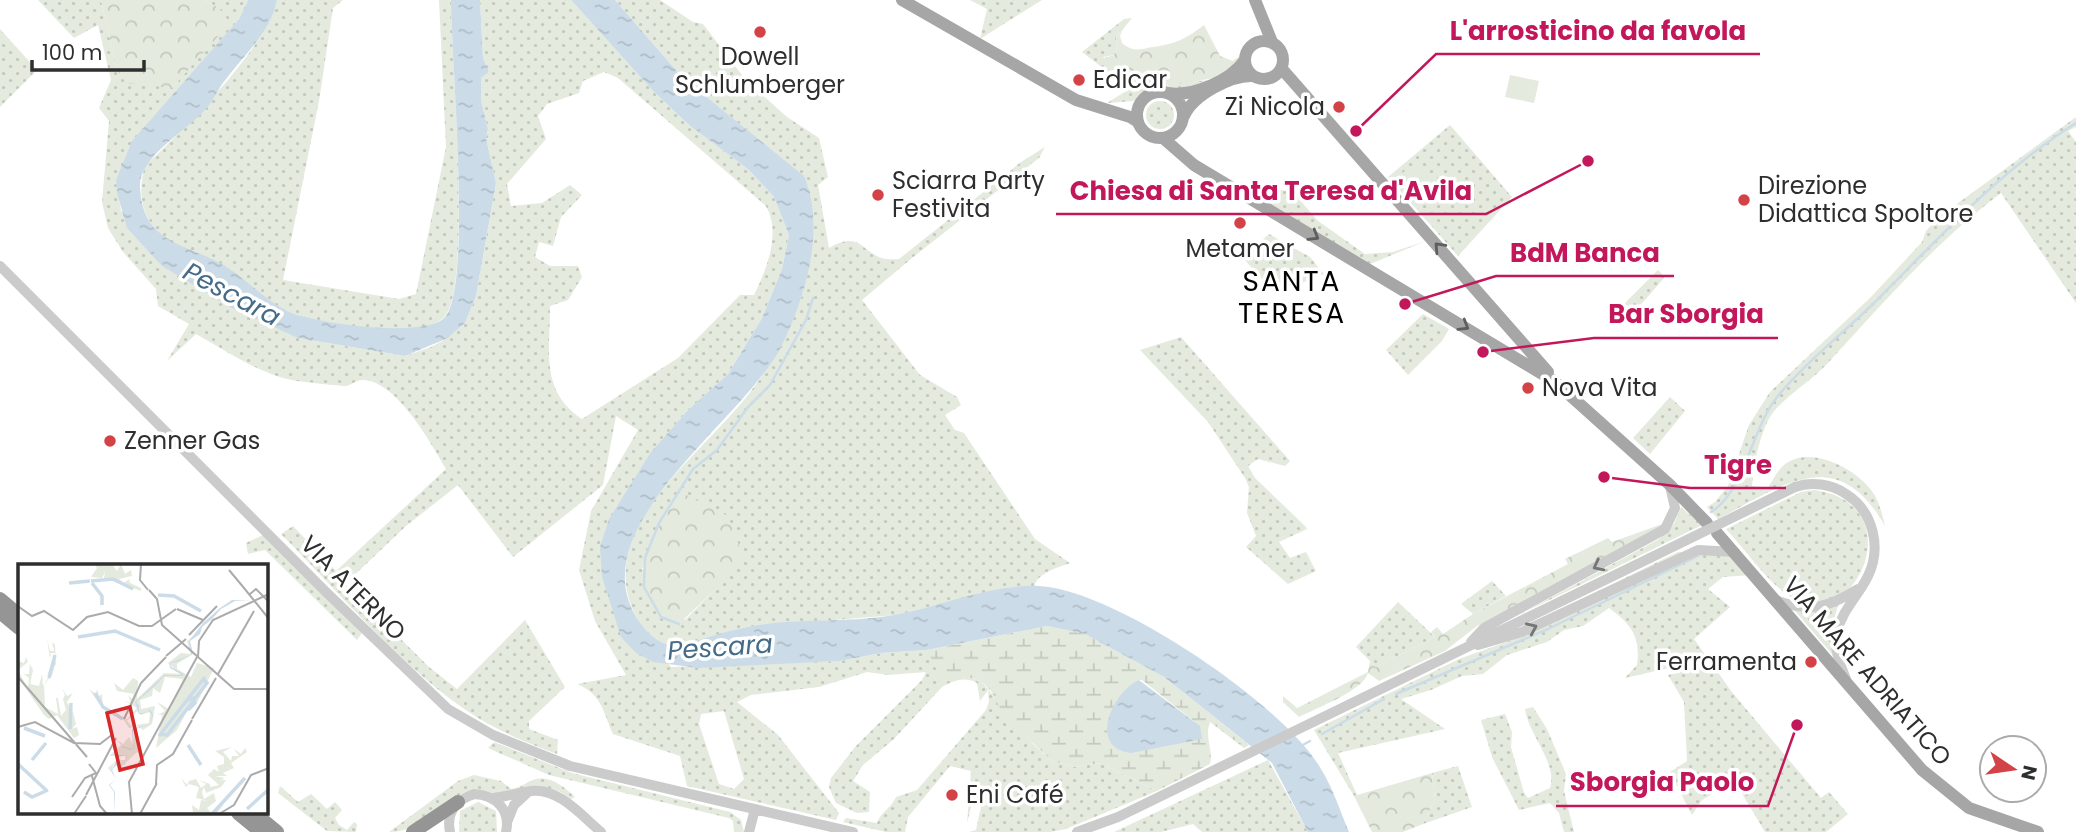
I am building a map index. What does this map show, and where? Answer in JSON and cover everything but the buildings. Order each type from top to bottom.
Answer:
[{"type":"highway","points":[[0,598],[18,614]]},
{"type":"highway","points":[[0,612],[18,627]]},
{"type":"highway","points":[[413,832],[458,802]]},
{"type":"highway","points":[[239,814],[261,832]]},
{"type":"highway","points":[[255,814],[277,832]]},
{"type":"main road","points":[[901,0],[1076,100],[1130,117],[1150,136],[1163,138],[1175,133],[1184,116],[1204,94],[1233,80],[1253,76],[1266,80],[1282,69]]},
{"type":"main road","points":[[1101,109],[1142,100],[1153,93],[1184,95],[1229,74],[1245,60],[1247,50],[1254,43],[1260,25],[1256,3]]},
{"type":"main road","points":[[1256,3],[1272,42],[1281,51],[1282,69],[1528,356],[1670,485],[1707,523]]},
{"type":"main road","points":[[1254,43],[1272,42]]},
{"type":"main road","points":[[1245,60],[1253,76]]},
{"type":"main road","points":[[1166,92],[1179,101],[1184,116]]},
{"type":"main road","points":[[1138,122],[1138,107],[1142,100]]},
{"type":"main road","points":[[1163,138],[1194,165],[1528,356]]},
{"type":"main road","name":"VIA MARE ADRIATICO","points":[[1717,533],[1778,600],[1922,771],[1944,791],[1969,808],[2038,832]]},
{"type":"street","name":"VIA ATERNO","points":[[0,266],[326,592],[448,709],[492,735],[570,766],[853,832]]},
{"type":"street","points":[[1077,832],[1118,817],[1795,487],[1811,484],[1836,488],[1853,499],[1873,530],[1875,552],[1862,587],[1846,610],[1837,632],[1839,662],[1846,680]]},
{"type":"street","points":[[1467,646],[1484,628],[1665,529],[1675,508],[1670,485]]},
{"type":"street","points":[[1467,646],[1494,642],[1522,632],[1698,550],[1735,552]]},
{"type":"street","points":[[1778,600],[1800,608],[1818,609],[1835,603],[1862,587]]},
{"type":"street","points":[[507,828],[514,805],[530,791]]},
{"type":"street","points":[[449,831],[451,812],[458,802],[474,794],[492,797],[530,791],[547,792],[559,797],[601,832]]},
{"type":"street","points":[[492,797],[502,806],[507,828]]},
{"type":"street","points":[[749,832],[755,809]]},
{"type":"green space","points":[[38,0],[101,0],[117,70],[172,88],[194,62],[219,8],[204,0],[248,0],[239,19],[188,80],[116,180],[121,211],[298,338],[405,356],[448,338],[465,323],[476,296],[496,183],[481,100],[481,78],[489,72],[483,58],[480,0],[571,0],[653,91],[689,125],[749,170],[774,197],[789,235],[782,269],[762,318],[728,374],[687,411],[651,452],[602,577],[671,667],[840,661],[881,653],[927,650],[968,677],[981,681],[1033,744],[1052,761],[1075,767],[1100,763],[1157,791],[1066,829],[1050,832],[969,832],[976,830],[984,793],[975,791],[967,823],[971,771],[950,766],[908,817],[905,832],[886,832],[843,822],[846,818],[877,823],[896,797],[917,790],[986,710],[988,690],[980,701],[977,683],[955,681],[942,687],[894,739],[863,765],[853,781],[870,792],[869,812],[857,813],[836,803],[829,787],[831,778],[855,747],[922,680],[926,672],[888,675],[867,672],[819,687],[751,695],[737,702],[778,735],[839,813],[836,820],[687,786],[680,756],[613,734],[597,698],[577,684],[626,675],[595,621],[579,570],[591,511],[638,430],[616,416],[603,485],[513,557],[458,485],[406,526],[345,584],[429,667],[457,689],[525,620],[565,687],[529,721],[529,729],[558,740],[557,754],[497,729],[478,718],[400,656],[281,534],[293,526],[336,571],[446,469],[432,444],[400,402],[376,383],[361,380],[342,386],[284,378],[245,362],[196,334],[167,361],[189,324],[158,306],[156,289],[123,252],[108,228],[102,202],[109,121],[99,108],[111,80],[98,25],[74,38]],"holes":[[[604,72],[618,78],[765,205],[770,215],[772,238],[768,262],[754,295],[740,295],[678,358],[582,419],[559,396],[553,383],[549,355],[550,306],[568,300],[582,277],[578,266],[550,266],[535,257],[539,242],[553,246],[561,217],[582,195],[570,185],[542,203],[511,206],[507,184],[546,139],[538,116],[547,104],[579,93],[583,81]],[[724,711],[744,779],[734,789],[719,784],[699,724],[701,714]]]},
{"type":"green space","points":[[101,0],[204,0],[219,8],[230,23],[172,88],[126,83],[117,70]]},
{"type":"green space","points":[[277,0],[343,0],[333,8],[319,101],[283,280],[399,299],[416,294],[446,147],[439,0],[451,0],[458,166],[457,261],[453,295],[445,316],[434,324],[416,328],[371,328],[291,313],[263,297],[221,264],[182,249],[166,239],[150,222],[145,212],[141,190],[145,166],[201,110],[240,65],[257,42]]},
{"type":"green space","points":[[615,0],[660,0],[693,22],[703,24],[745,79],[787,117],[819,138],[828,177],[818,185],[829,248],[848,241],[854,242],[884,259],[899,259],[1021,162],[1045,147],[1039,158],[862,300],[920,375],[957,397],[961,405],[945,415],[955,430],[964,433],[1035,539],[1070,563],[1044,574],[1034,586],[1004,588],[897,615],[747,627],[675,646],[659,641],[641,625],[626,588],[628,556],[639,526],[657,497],[748,395],[766,370],[789,330],[805,282],[803,176],[682,77]],"holes":[[[678,491],[736,541],[744,560],[685,620],[642,569],[660,523]]]},
{"type":"green space","points":[[970,0],[1042,0],[980,39],[987,9]]},
{"type":"green space","points":[[1132,18],[1116,38],[1118,45],[1114,55],[1103,57],[1111,68],[1112,75],[1082,52],[1124,19]]},
{"type":"green space","points":[[1204,25],[1220,56],[1233,61],[1241,55],[1235,65],[1213,78],[1143,86],[1143,81],[1120,84],[1112,75],[1111,68],[1101,59],[1114,55],[1118,45],[1116,38],[1123,30],[1120,36],[1122,43],[1137,50],[1174,42]]},
{"type":"green space","points":[[0,29],[37,70],[0,107]]},
{"type":"green space","points":[[1510,75],[1539,81],[1534,103],[1505,97]]},
{"type":"green space","points":[[1210,80],[1183,93],[1158,87],[1133,101],[1107,103],[1131,88]]},
{"type":"green space","points":[[1160,101],[1170,105],[1174,115],[1170,125],[1160,129],[1150,125],[1146,115],[1150,105]]},
{"type":"green space","points":[[2076,117],[2076,127],[2068,131],[2076,142],[2076,303],[2001,193],[1932,253],[1827,364],[1775,410],[1765,426],[1756,457],[1752,486],[1768,488],[1782,467],[1794,459],[1806,457],[1831,461],[1854,474],[1871,490],[1885,526],[1867,500],[1848,484],[1828,478],[1808,478],[1786,484],[1718,519],[1707,507],[1715,502],[1728,486],[1749,425],[1770,392],[1871,297],[1922,242],[1926,231],[1939,217]]},
{"type":"green space","points":[[1450,125],[1512,197],[1458,256],[1388,177]]},
{"type":"green space","points":[[1417,167],[1428,180],[1412,200],[1394,180],[1405,171],[1409,175]]},
{"type":"green space","points":[[1256,186],[1293,192],[1318,221],[1365,254],[1393,252],[1426,241],[1370,264],[1247,193]]},
{"type":"green space","points":[[1269,234],[1310,257],[1324,274],[1279,292],[1273,291],[1243,258]]},
{"type":"green space","points":[[1658,270],[1665,277],[1630,317],[1620,308]]},
{"type":"green space","points":[[1423,314],[1449,329],[1442,341],[1408,375],[1386,350]]},
{"type":"green space","points":[[1181,337],[1290,461],[1285,466],[1258,459],[1248,466],[1255,478],[1307,529],[1279,542],[1290,558],[1306,552],[1316,571],[1288,584],[1246,547],[1256,536],[1247,513],[1249,487],[1245,478],[1208,422],[1140,350]]},
{"type":"green space","points":[[1670,397],[1685,411],[1650,454],[1633,438]]},
{"type":"green space","points":[[1814,490],[1844,500],[1861,517],[1868,539],[1865,562],[1854,583],[1838,598],[1817,605],[1794,599],[1785,593],[1767,577],[1726,529],[1801,492]]},
{"type":"green space","points":[[678,491],[728,516],[745,561],[680,623],[671,622],[651,600],[644,584],[643,570],[650,542]]},
{"type":"green space","points":[[1681,507],[1702,525],[1517,616],[1659,539],[1674,524]]},
{"type":"green space","points":[[1665,523],[1656,532],[1477,626],[1445,651],[1379,681],[1368,673],[1358,686],[1299,717],[1283,702],[1283,696],[1297,708],[1368,672],[1370,661],[1376,667],[1435,637],[1431,632],[1437,627],[1443,634],[1473,614],[1568,564],[1565,559],[1608,538],[1612,542]]},
{"type":"green space","points":[[263,535],[362,633],[357,640],[265,550],[248,554],[246,543]]},
{"type":"green space","points":[[1678,552],[1733,556],[1751,575],[1723,577],[1708,589],[1730,607],[1694,639],[1708,659],[1625,678],[1637,665],[1636,639],[1629,626],[1609,608],[1583,626],[1564,630],[1547,642],[1507,655],[1483,674],[1462,676],[1431,690],[1401,699],[1445,729],[1338,753],[1357,795],[1354,796],[1314,730],[1459,659],[1529,634],[1526,626]]},
{"type":"green space","points":[[1492,581],[1506,596],[1473,614],[1461,604]]},
{"type":"green space","points":[[1398,602],[1435,637],[1376,667],[1356,647]]},
{"type":"green space","points":[[1838,605],[1831,631],[1832,654],[1795,611],[1815,612]]},
{"type":"green space","points":[[1047,626],[1085,634],[1164,677],[1249,745],[1244,748],[1210,722],[1210,764],[1157,791],[1100,763],[1075,767],[1052,761],[1004,716],[991,691],[981,681],[968,677],[940,677],[927,650]],"holes":[[[1142,680],[1195,722],[1107,726],[1123,693],[1133,683]]]},
{"type":"green space","points":[[1713,665],[1731,691],[1821,798],[1829,792],[1848,814],[1826,832],[1765,832],[1735,782],[1702,800],[1692,815],[1670,772],[1687,761],[1684,702],[1668,675]]},
{"type":"green space","points":[[1533,707],[1547,729],[1566,774],[1564,791],[1574,832],[1564,832],[1559,813],[1550,803],[1519,810],[1492,757],[1481,720],[1505,714],[1512,732],[1511,747],[1524,793],[1528,798],[1550,788],[1550,769],[1527,719],[1525,709]]},
{"type":"green space","points":[[494,742],[572,773],[730,812],[741,820],[744,832],[734,832],[733,821],[729,818],[549,775],[488,748]]},
{"type":"green space","points":[[1268,760],[1308,832],[1202,832],[1193,824],[1161,832],[1114,832]]},
{"type":"green space","points":[[1458,766],[1472,807],[1423,824],[1435,799],[1432,773]]},
{"type":"green space","points":[[1432,773],[1435,799],[1423,824],[1403,832],[1372,832],[1354,796]]},
{"type":"green space","points":[[474,775],[501,781],[511,789],[533,780],[545,779],[556,782],[575,797],[571,799],[553,789],[537,787],[500,793],[468,791],[410,828],[389,832],[458,781]]},
{"type":"green space","points":[[280,786],[298,802],[311,794],[327,809],[335,802],[342,810],[335,818],[339,825],[347,830],[354,822],[357,824],[356,832],[327,831],[278,793]]},
{"type":"green space","points":[[478,802],[496,811],[497,832],[459,832],[460,811]]},
{"type":"water","name":"Pescara","points":[[248,0],[277,0],[269,23],[208,106],[146,166],[140,188],[148,219],[166,238],[227,267],[287,311],[344,324],[394,328],[435,323],[446,316],[454,294],[459,215],[451,0],[480,0],[483,58],[489,72],[481,78],[481,100],[496,183],[476,296],[465,323],[448,338],[405,356],[298,338],[230,307],[162,266],[127,228],[116,180],[132,141],[239,19]]},
{"type":"water","name":"Pescara","points":[[571,0],[615,0],[682,77],[804,176],[813,217],[813,239],[805,284],[799,306],[782,345],[763,374],[676,473],[649,509],[631,544],[625,580],[635,615],[642,626],[663,643],[675,646],[766,624],[862,619],[899,614],[1003,588],[1039,586],[1071,592],[1151,628],[1235,684],[1272,714],[1302,743],[1321,769],[1349,832],[1308,832],[1272,763],[1164,677],[1085,634],[1047,626],[927,650],[881,653],[840,661],[698,668],[653,662],[636,653],[621,637],[602,577],[600,547],[609,519],[651,452],[687,411],[728,374],[762,318],[782,269],[789,235],[774,197],[749,170],[689,125],[653,91]]},
{"type":"water","points":[[1139,680],[1200,726],[1202,739],[1131,753],[1117,749],[1110,741],[1107,730],[1109,718],[1121,695]]},
{"type":"waterway","points":[[1711,512],[1731,491],[1761,425],[1787,385],[1994,185],[2076,123]]},
{"type":"waterway","points":[[679,624],[661,617],[644,587],[645,558],[659,523],[693,469],[717,450],[748,407],[770,385],[806,320],[813,298]]},
{"type":"waterway","points":[[1396,694],[1548,629],[1698,556]]},
{"type":"waterway","points":[[1322,734],[1384,699]]},
{"type":"waterway","points":[[1301,746],[1310,741]]},
{"type":"place","name":"Dowell Schlumberger","points":[[760,32]]},
{"type":"place","name":"Edicar","points":[[1079,80]]},
{"type":"place","name":"Zi Nicola","points":[[1339,107]]},
{"type":"place","name":"L'arrosticino da favola","points":[[1356,131]]},
{"type":"place","name":"Chiesa di Santa Teresa d'Avila","points":[[1588,161]]},
{"type":"place","name":"Sciarra Party Festivita","points":[[878,195]]},
{"type":"place","name":"Direzione Didattica Spoltore","points":[[1744,200]]},
{"type":"place","name":"Metamer","points":[[1240,223]]},
{"type":"place","name":"BdM Banca","points":[[1405,304]]},
{"type":"place","name":"Bar Sborgia","points":[[1483,352]]},
{"type":"place","name":"Nova Vita","points":[[1528,388]]},
{"type":"place","name":"Zenner Gas","points":[[110,441]]},
{"type":"place","name":"Tigre","points":[[1604,477]]},
{"type":"place","name":"Ferramenta","points":[[1811,662]]},
{"type":"place","name":"Sborgia Paolo","points":[[1797,725]]},
{"type":"place","name":"Eni Café","points":[[952,795]]},
{"type":"district","name":"SANTA TERESA","points":[[1292,297]]}]
